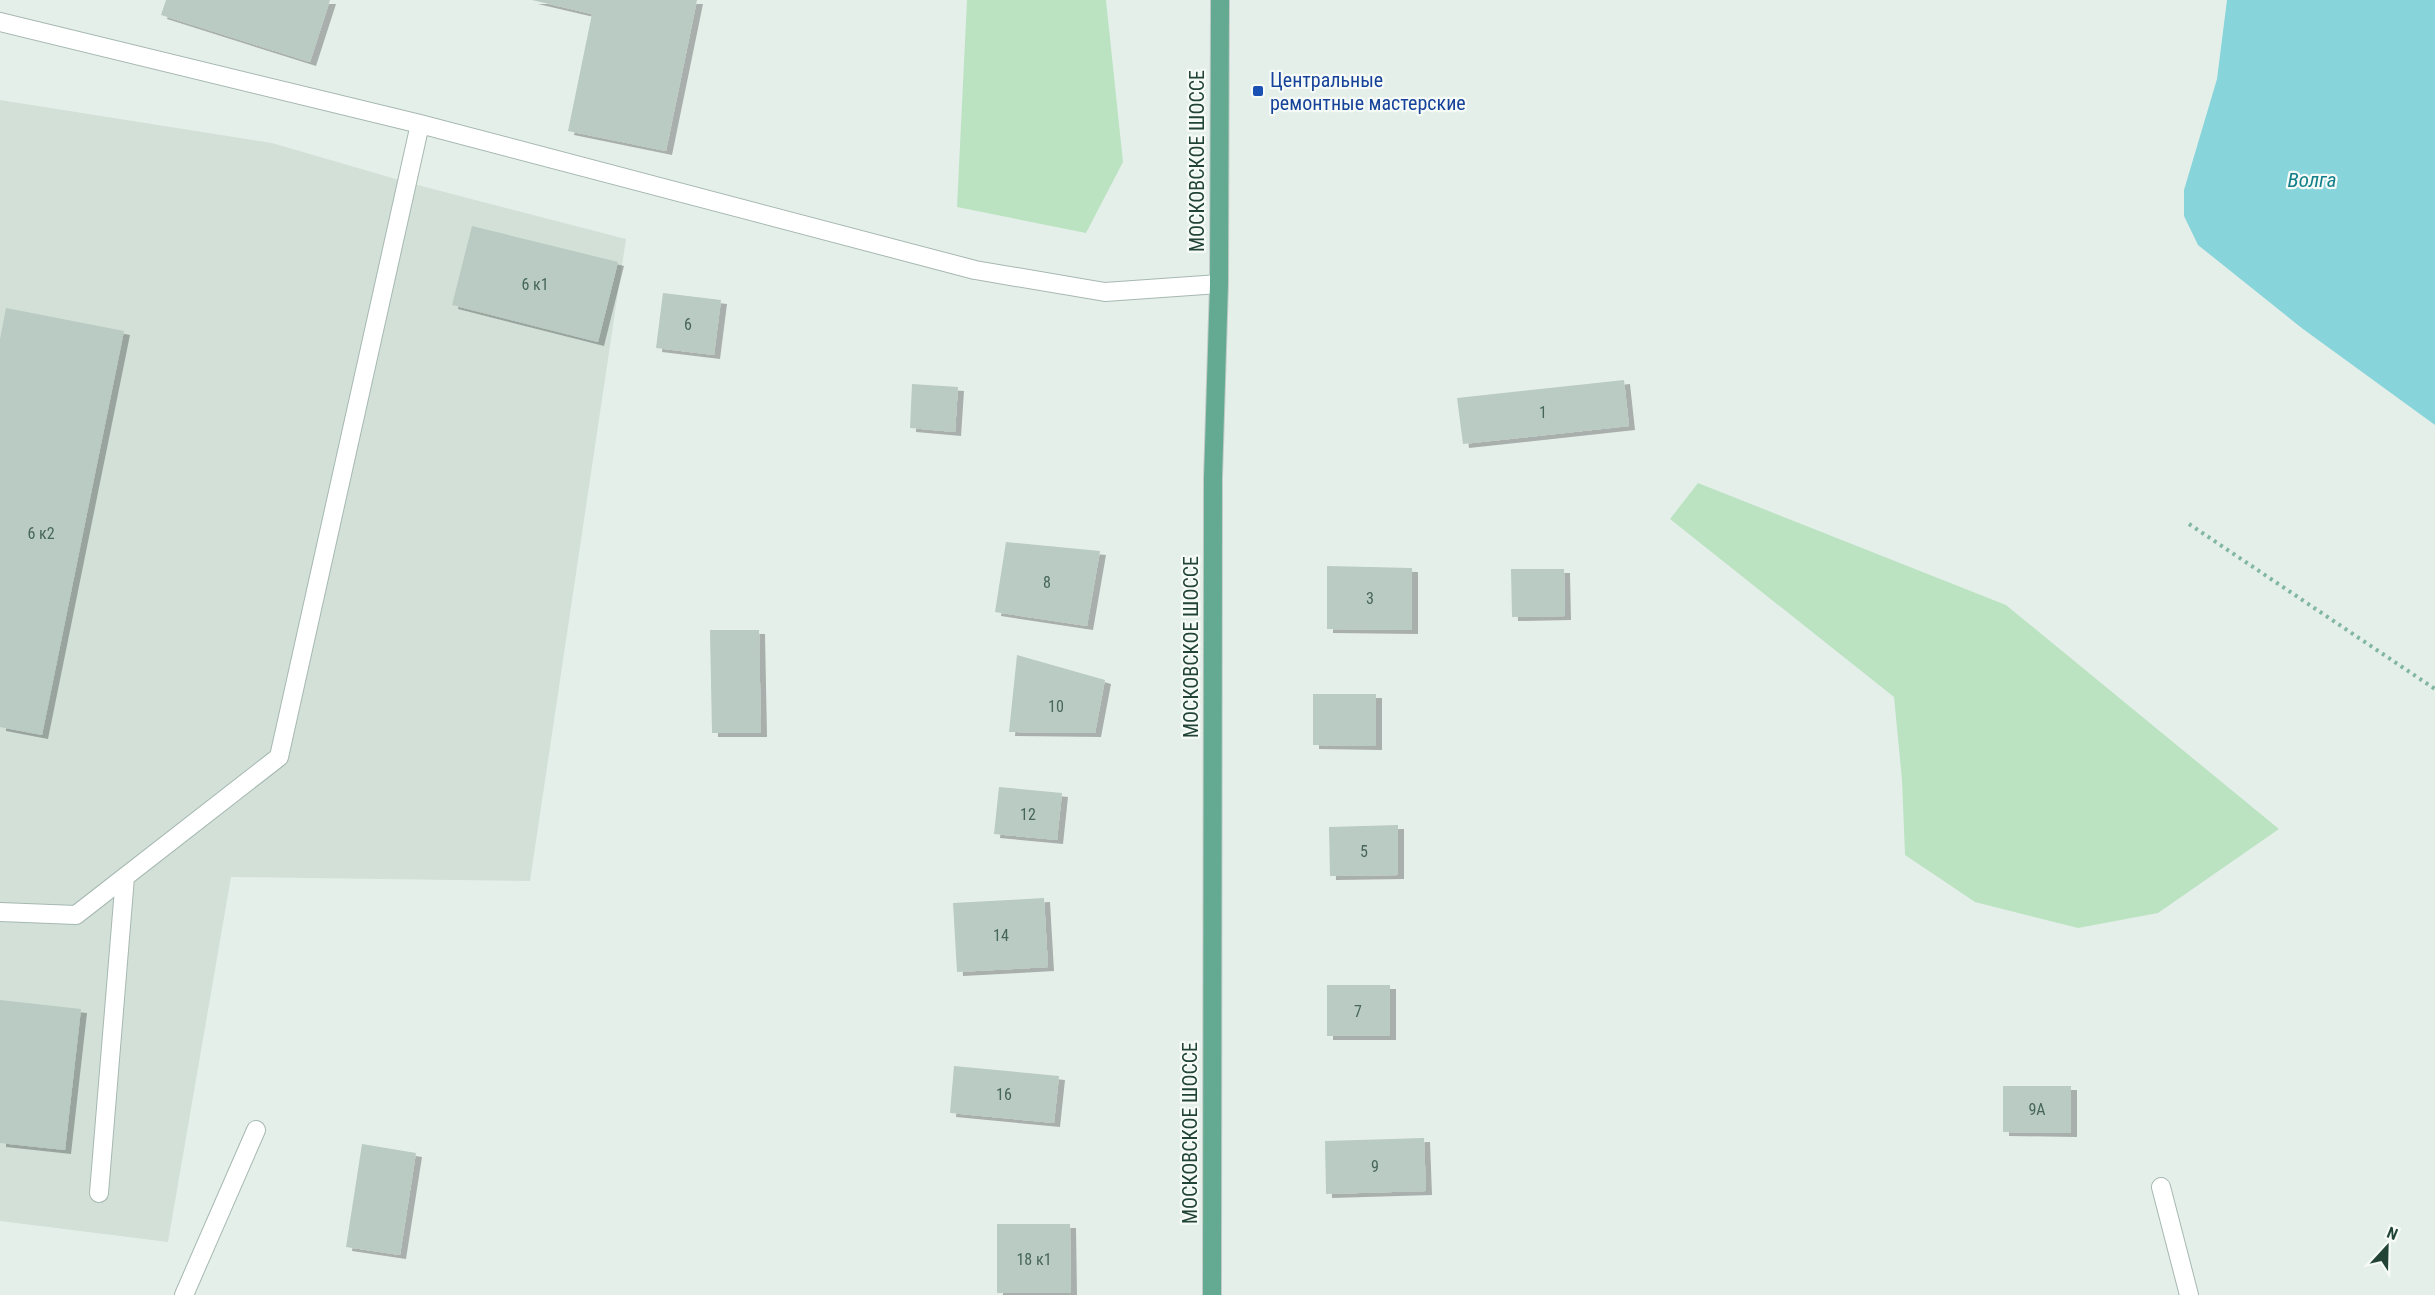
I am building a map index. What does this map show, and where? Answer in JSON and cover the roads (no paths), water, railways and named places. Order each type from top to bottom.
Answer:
[{"type":"main road","name":"МОСКОВСКОЕ ШОССЕ","points":[[1212,1295],[1213,478],[1219,284],[1220,0]]},
{"type":"lane","points":[[0,22],[420,124],[975,270],[1105,292],[1219,284]]},
{"type":"lane","points":[[0,912],[76,915],[279,757],[420,124]]},
{"type":"lane","points":[[99,1193],[124,877]]},
{"type":"lane","points":[[184,1295],[256,1130]]},
{"type":"lane","points":[[2161,1187],[2189,1295]]},
{"type":"water","name":"Волга","points":[[2227,0],[2435,0],[2435,425],[2303,329],[2198,245],[2184,216],[2184,190],[2217,79]]},
{"type":"place","name":"Центральные ремонтные мастерские","points":[[1258,91]]}]
